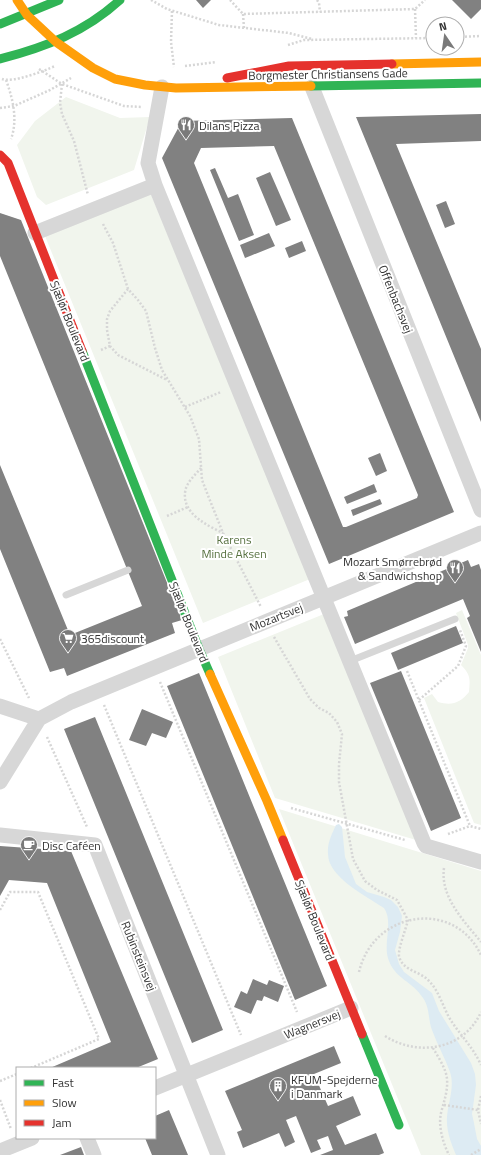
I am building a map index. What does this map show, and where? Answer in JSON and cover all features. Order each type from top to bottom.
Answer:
[{"type":"street","points":[[17,0],[27,14]]},
{"type":"street","points":[[0,24],[59,0]]},
{"type":"street","points":[[0,59],[55,41],[93,22],[120,0]]},
{"type":"street","name":"Borgmester Christiansens Gade","points":[[27,14],[55,41],[90,66],[114,78],[169,87],[312,87],[481,83]]},
{"type":"street","name":"Borgmester Christiansens Gade","points":[[169,87],[290,66],[481,62]]},
{"type":"street","points":[[169,87],[148,163],[155,185],[426,846],[481,862]]},
{"type":"street","name":"Offenbachsvej","points":[[312,87],[481,510]]},
{"type":"street","name":"Sjælør Boulevard","points":[[0,155],[8,163],[160,557],[199,649],[267,801],[351,1008]]},
{"type":"street","points":[[35,233],[155,185]]},
{"type":"street","name":"Mozartsvej","points":[[39,719],[98,690],[481,533]]},
{"type":"street","points":[[0,706],[39,719],[0,782]]},
{"type":"street","points":[[0,835],[95,845]]},
{"type":"street","name":"Rubinsteinsvej","points":[[95,845],[218,1155]]},
{"type":"street","name":"Wagnersvej","points":[[156,1088],[351,1008],[399,1125]]},
{"type":"street","points":[[0,1151],[30,1139]]},
{"type":"street","points":[[87,1139],[94,1155]]},
{"type":"lane","points":[[66,594],[128,570]]},
{"type":"lane","points":[[350,661],[455,619]]},
{"type":"path","points":[[151,0],[172,11],[219,25],[289,33],[316,40]]},
{"type":"path","points":[[230,0],[243,14],[244,28]]},
{"type":"path","points":[[317,0],[319,3],[320,12]]},
{"type":"path","points":[[243,14],[415,10],[425,0]]},
{"type":"path","points":[[415,10],[416,38]]},
{"type":"path","points":[[172,11],[171,42],[174,67]]},
{"type":"path","points":[[465,37],[481,36]]},
{"type":"path","points":[[0,108],[14,106],[62,84],[90,66]]},
{"type":"path","points":[[6,81],[14,106],[14,128],[12,139],[8,144]]},
{"type":"path","points":[[62,84],[60,103],[62,114],[74,141],[88,196],[94,210],[114,242],[128,289],[146,311],[155,348],[167,380],[190,416],[199,438],[202,480],[223,534],[268,621],[276,642],[310,699],[319,708],[329,713],[336,722],[342,734],[339,782],[353,859],[365,880],[377,890],[397,900],[408,920],[399,955],[401,961],[406,967],[426,978],[438,992],[444,1009],[461,1036],[471,1046],[481,1065]]},
{"type":"path","points":[[128,289],[110,311],[106,320],[110,346],[118,355],[167,380]]},
{"type":"path","points":[[184,407],[237,385]]},
{"type":"path","points":[[201,467],[190,480],[186,489],[186,500],[188,507],[196,518],[223,534]]},
{"type":"path","points":[[419,700],[458,666],[466,646],[455,619]]},
{"type":"path","points":[[0,639],[39,719],[95,845]]},
{"type":"path","points":[[154,667],[303,1027]]},
{"type":"path","points":[[407,671],[470,826],[481,829]]},
{"type":"path","points":[[98,690],[247,1050]]},
{"type":"path","points":[[267,801],[426,846]]},
{"type":"path","points":[[446,852],[443,879],[450,900],[459,915],[481,942]]},
{"type":"path","points":[[0,910],[10,892],[38,892],[99,1039],[33,1067]]},
{"type":"path","points":[[359,973],[366,951],[375,939],[387,929],[408,920],[435,920],[448,924],[460,930],[471,939],[481,955]]},
{"type":"path","points":[[381,1033],[393,1042],[413,1048],[433,1048],[448,1043],[461,1036],[471,1026],[481,1012]]},
{"type":"path","points":[[433,1048],[446,1073],[447,1079],[447,1090],[441,1114],[441,1126],[446,1148],[450,1155]]},
{"type":"path","points":[[0,1081],[16,1074]]},
{"type":"path","points":[[481,1096],[478,1110],[481,1124]]},
{"type":"path","points":[[0,1100],[17,1144]]},
{"type":"path","points":[[444,1105],[448,1107],[478,1110]]},
{"type":"path","points":[[471,1155],[481,1149]]},
{"type":"green space","points":[[66,97],[120,118],[150,117],[134,170],[46,205],[37,197],[17,145],[35,121]]},
{"type":"green space","name":"Karens Minde Aksen","points":[[150,192],[310,579],[203,623],[45,236]]},
{"type":"green space","points":[[462,610],[481,655],[481,825],[474,823],[424,698],[432,694],[438,702],[447,704],[455,703],[469,692],[469,677],[461,665],[468,645],[456,613]]},
{"type":"green space","points":[[324,614],[416,840],[275,798],[218,657]]},
{"type":"green space","points":[[279,809],[481,871],[481,1155],[421,1155]]},
{"type":"shaded area","points":[[339,824],[342,827],[345,857],[356,884],[367,892],[391,900],[398,907],[402,916],[400,932],[395,950],[399,964],[404,972],[432,993],[439,1011],[471,1063],[475,1074],[476,1085],[472,1114],[477,1139],[481,1146],[481,1155],[456,1155],[452,1146],[447,1122],[452,1089],[450,1072],[432,1030],[428,1010],[423,998],[414,988],[395,972],[389,961],[387,954],[388,920],[384,908],[349,885],[334,870],[330,862],[328,854],[329,842],[336,825]]},
{"type":"building","points":[[196,0],[211,0],[203,8]]},
{"type":"building","points":[[452,0],[481,0],[481,9],[471,19]]},
{"type":"building","points":[[481,114],[481,141],[396,144],[481,349],[481,422],[356,117]]},
{"type":"building","points":[[292,118],[454,512],[329,564],[162,158],[182,121]],"holes":[[[274,146],[418,495],[417,498],[343,527],[194,163],[201,148]]]},
{"type":"building","points":[[215,168],[228,198],[238,194],[254,235],[239,241],[210,170]]},
{"type":"building","points":[[270,172],[291,220],[276,226],[256,178]]},
{"type":"building","points":[[446,201],[455,224],[445,228],[436,205]]},
{"type":"building","points":[[0,213],[21,220],[182,620],[172,623],[175,633],[67,676],[64,668],[50,672],[0,549],[0,465],[70,635],[142,606],[0,256]]},
{"type":"building","points":[[269,233],[275,246],[245,258],[240,245]]},
{"type":"building","points":[[302,241],[306,251],[289,258],[285,248]]},
{"type":"building","points":[[380,453],[387,471],[376,476],[368,458]]},
{"type":"building","points":[[374,484],[377,492],[347,504],[344,497]]},
{"type":"building","points":[[380,499],[382,504],[353,516],[351,510]]},
{"type":"building","points":[[468,560],[471,567],[479,564],[481,570],[481,652],[467,618],[470,616],[463,599],[355,644],[344,617],[348,616],[347,611]]},
{"type":"building","points":[[456,626],[463,643],[398,670],[391,653]]},
{"type":"building","points":[[401,671],[461,818],[431,831],[370,683]]},
{"type":"building","points":[[199,673],[327,986],[295,1000],[167,686]]},
{"type":"building","points":[[142,709],[173,722],[166,738],[152,733],[146,746],[129,740]]},
{"type":"building","points":[[95,717],[223,1030],[192,1043],[64,729]]},
{"type":"building","points":[[0,846],[71,851],[158,1059],[138,1067],[52,1067],[111,1042],[47,883],[9,880],[0,896]]},
{"type":"building","points":[[253,979],[267,985],[269,980],[284,986],[278,1002],[264,996],[262,1001],[257,1000],[251,1014],[234,1007],[241,991],[247,994]]},
{"type":"building","name":"KFUM-Spejderne i Danmark","points":[[334,1046],[341,1063],[314,1074],[328,1106],[353,1096],[361,1115],[336,1126],[345,1145],[376,1133],[384,1153],[379,1155],[320,1155],[333,1150],[328,1136],[317,1140],[321,1149],[311,1153],[296,1116],[286,1120],[295,1142],[285,1147],[279,1133],[243,1148],[237,1132],[242,1130],[225,1091]]},
{"type":"building","points":[[169,1110],[188,1155],[152,1155],[145,1139],[156,1139],[156,1116]]},
{"type":"building","points":[[81,1147],[84,1155],[60,1155]]},
{"type":"traffic: fast","points":[[0,24],[59,0]]},
{"type":"traffic: fast","points":[[0,59],[33,49],[79,30],[107,11],[120,0]]},
{"type":"traffic: fast","points":[[311,86],[481,83]]},
{"type":"traffic: fast","points":[[82,351],[210,674]]},
{"type":"traffic: fast","points":[[362,1034],[399,1125]]},
{"type":"traffic: slow","points":[[17,0],[27,15],[56,42],[93,68],[115,79],[145,85],[176,88],[311,86]]},
{"type":"traffic: slow","points":[[392,64],[481,62]]},
{"type":"traffic: slow","points":[[210,674],[283,840]]},
{"type":"traffic: jam","points":[[227,78],[289,66],[392,64]]},
{"type":"traffic: jam","points":[[0,155],[8,163],[82,351]]},
{"type":"traffic: jam","points":[[283,840],[362,1034]]},
{"type":"place","name":"Dilans Pizza","points":[[186,140]]},
{"type":"place","name":"Mozart Smørrebrød & Sandwichshop","points":[[455,583]]},
{"type":"place","name":"365discount","points":[[68,653]]},
{"type":"place","name":"Disc Caféen","points":[[29,860]]},
{"type":"place","name":"KFUM-Spejderne i Danmark","points":[[278,1101]]}]
